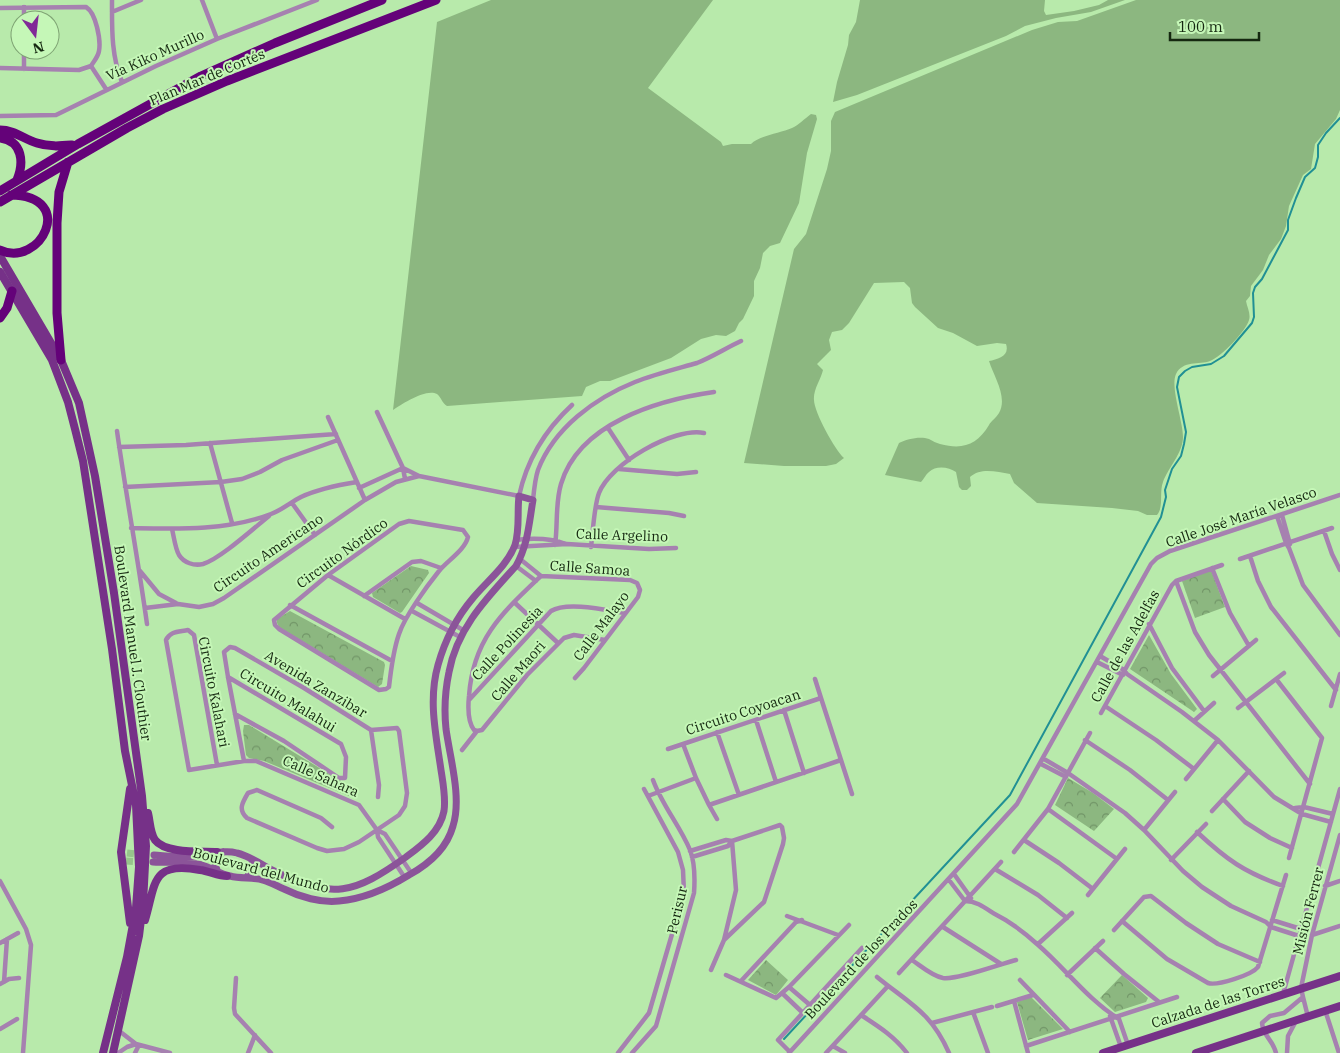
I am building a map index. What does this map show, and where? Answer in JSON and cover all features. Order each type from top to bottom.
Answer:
[{"type":"highway","name":"Plan Mar de Cortés","points":[[0,191],[78,144],[221,66],[382,0]]},
{"type":"highway","name":"Plan Mar de Cortés","points":[[0,202],[164,109],[227,81],[436,0]]},
{"type":"highway","points":[[0,130],[14,132],[48,146],[78,144]]},
{"type":"highway","points":[[0,138],[13,143],[18,149],[22,163],[17,180]]},
{"type":"highway","points":[[61,360],[57,313],[57,223],[59,192],[68,162]]},
{"type":"highway","points":[[0,250],[10,254],[26,251],[42,238],[48,224],[46,213],[41,204],[33,198],[11,195]]},
{"type":"highway","points":[[0,318],[7,308],[12,291]]},
{"type":"main road","name":"Boulevard Manuel J. Clouthier","points":[[0,256],[61,360],[79,404],[95,476],[114,593],[142,796],[146,846],[143,903],[103,1053]]},
{"type":"main road","name":"Boulevard Manuel J. Clouthier","points":[[0,272],[52,360],[68,402],[75,429],[107,612],[131,782],[136,805],[139,840],[135,934],[113,1053]]},
{"type":"main road","points":[[131,782],[124,857],[135,934]]},
{"type":"main road","points":[[142,796],[148,811],[153,835],[160,845],[169,849],[220,852]]},
{"type":"main road","points":[[135,934],[148,910],[154,884],[164,872],[172,868],[186,868],[227,876]]},
{"type":"main road","name":"Calzada de las Torres","points":[[1103,1053],[1340,976]]},
{"type":"main road","points":[[1196,1053],[1340,1006]]},
{"type":"street","points":[[112,0],[112,36],[117,69],[122,82]]},
{"type":"street","points":[[112,12],[141,0]]},
{"type":"street","points":[[202,0],[217,40]]},
{"type":"street","name":"Vía Kiko Murillo","points":[[0,116],[56,115],[106,89],[217,40],[315,0]]},
{"type":"street","points":[[0,8],[86,7],[92,12],[99,40],[99,51],[91,66],[79,70],[0,68]]},
{"type":"street","points":[[24,60],[24,69]]},
{"type":"street","points":[[91,66],[106,89]]},
{"type":"street","name":"Boulevard del Mundo","points":[[441,822],[430,838],[403,859],[374,878],[343,889],[329,890],[295,882],[236,852],[154,859],[191,863],[217,870],[227,876],[265,881],[316,900],[337,902],[373,893],[405,878],[438,854],[454,825],[455,792],[445,709],[448,674],[455,649],[462,634],[476,612],[518,562],[526,542],[538,470],[550,446],[570,423],[585,410],[607,396],[634,382],[703,360],[741,341]]},
{"type":"street","points":[[555,543],[558,502],[566,471],[584,447],[608,428],[641,410],[660,403],[714,392]]},
{"type":"street","points":[[454,825],[441,822],[444,811],[444,793],[433,705],[438,666],[452,628],[473,597],[498,571],[515,544],[519,496],[533,454],[549,429],[572,405]]},
{"type":"street","points":[[377,412],[403,468],[405,479]]},
{"type":"street","points":[[328,417],[365,500]]},
{"type":"street","points":[[608,428],[629,460]]},
{"type":"street","name":"Circuito Americano","points":[[117,431],[147,624]]},
{"type":"street","points":[[591,546],[598,495],[602,486],[618,469],[629,460],[670,438],[686,433],[704,433]]},
{"type":"street","points":[[119,447],[337,437]]},
{"type":"street","points":[[125,487],[221,482],[242,478],[260,472],[282,460],[337,437]]},
{"type":"street","points":[[210,443],[232,523]]},
{"type":"street","points":[[403,468],[419,476],[533,500]]},
{"type":"street","points":[[359,488],[403,468]]},
{"type":"street","points":[[618,469],[677,474],[696,472]]},
{"type":"street","name":"Circuito Americano","points":[[145,608],[178,604],[199,606],[213,604],[389,485],[419,476]]},
{"type":"street","points":[[172,529],[180,556],[186,562],[193,565],[201,564],[220,554],[273,514],[302,497],[324,489],[356,482]]},
{"type":"street","name":"Calle José María Velasco","points":[[1151,564],[1157,558],[1170,551],[1340,495]]},
{"type":"street","points":[[292,503],[315,535]]},
{"type":"street","points":[[596,507],[684,516]]},
{"type":"street","points":[[131,528],[217,527],[273,514]]},
{"type":"street","points":[[1279,516],[1303,585],[1340,635]]},
{"type":"street","name":"Circuito Nórdico","points":[[409,521],[463,530],[467,533],[467,542],[441,568],[405,619],[392,660],[389,687],[383,690],[375,688],[275,625],[275,618],[290,605],[399,524],[409,521]]},
{"type":"street","points":[[1240,559],[1332,528]]},
{"type":"street","points":[[1324,531],[1340,570]]},
{"type":"street","name":"Calle Argelino","points":[[515,544],[526,542],[649,549],[676,548]]},
{"type":"street","points":[[1250,556],[1258,581],[1271,607],[1336,690]]},
{"type":"street","points":[[364,596],[412,562],[421,561],[441,568]]},
{"type":"street","points":[[518,562],[541,576]]},
{"type":"street","points":[[518,562],[536,581]]},
{"type":"street","name":"Boulevard de los Prados","points":[[862,948],[778,1040],[790,1053],[1017,804],[1044,759],[1151,564]]},
{"type":"street","name":"Calle de las Adelfas","points":[[1125,672],[1168,589],[1176,581],[1222,565]]},
{"type":"street","points":[[1212,568],[1230,613],[1249,646]]},
{"type":"street","name":"Circuito Americano","points":[[140,571],[159,594],[178,604]]},
{"type":"street","points":[[328,575],[405,619]]},
{"type":"street","name":"Calle Samoa","points":[[477,731],[471,725],[468,701],[473,667],[480,649],[495,623],[541,576],[630,580],[639,586]]},
{"type":"street","points":[[1176,581],[1195,632],[1208,655],[1310,784]]},
{"type":"street","name":"Calle Malayo","points":[[575,678],[638,597],[639,586]]},
{"type":"street","points":[[514,602],[558,643]]},
{"type":"street","points":[[417,604],[462,634]]},
{"type":"street","points":[[290,605],[392,660]]},
{"type":"street","name":"Calle Polinesia","points":[[468,701],[551,611],[564,607],[625,613]]},
{"type":"street","points":[[412,611],[452,628]]},
{"type":"street","points":[[1149,624],[1172,668],[1204,711]]},
{"type":"street","name":"Circuito Kalahari","points":[[217,765],[194,636],[188,630],[173,632],[166,640],[189,770],[244,761]]},
{"type":"street","name":"Calle Maori","points":[[462,750],[477,731],[482,730],[527,676],[564,638],[574,635],[605,640]]},
{"type":"street","points":[[1213,676],[1256,640]]},
{"type":"street","name":"Avenida Zanzibar","points":[[228,677],[224,652],[232,647],[371,730],[398,729],[407,800],[403,810],[377,830]]},
{"type":"street","points":[[1100,656],[1194,721],[1218,740],[1274,797],[1302,814],[1331,822]]},
{"type":"street","points":[[1097,662],[1121,675],[1125,672]]},
{"type":"street","points":[[1238,708],[1284,673]]},
{"type":"street","points":[[1331,706],[1340,674]]},
{"type":"street","name":"Calle de las Adelfas","points":[[1100,713],[1121,675]]},
{"type":"street","points":[[228,677],[244,761]]},
{"type":"street","name":"Circuito Malahui","points":[[228,677],[337,742],[344,748],[346,776],[339,778],[284,741],[235,714]]},
{"type":"street","points":[[815,679],[821,698]]},
{"type":"street","points":[[1276,679],[1322,738],[1290,858]]},
{"type":"street","name":"Circuito Coyoacan","points":[[717,819],[696,778],[683,744],[821,698],[852,794]]},
{"type":"street","points":[[1194,721],[1214,703]]},
{"type":"street","points":[[1105,706],[1156,740],[1194,770]]},
{"type":"street","points":[[784,710],[804,773]]},
{"type":"street","points":[[756,720],[776,782]]},
{"type":"street","points":[[371,730],[379,785],[378,797]]},
{"type":"street","points":[[717,732],[739,795]]},
{"type":"street","points":[[1014,852],[1048,809],[1090,732]]},
{"type":"street","points":[[1085,740],[1130,770],[1168,800]]},
{"type":"street","points":[[1186,779],[1218,740]]},
{"type":"street","points":[[668,749],[683,744]]},
{"type":"street","points":[[1044,759],[1101,795],[1144,830],[1202,888],[1231,906],[1272,926],[1300,936]]},
{"type":"street","points":[[709,805],[841,760]]},
{"type":"street","name":"Calle Sahara","points":[[244,761],[262,763],[359,805],[377,830]]},
{"type":"street","points":[[1041,764],[1068,775]]},
{"type":"street","points":[[1212,811],[1249,771]]},
{"type":"street","points":[[648,796],[657,791],[696,778]]},
{"type":"street","name":"Perisur","points":[[632,1053],[652,1031],[661,1010],[694,893],[695,878],[690,851],[657,791],[653,780]]},
{"type":"street","name":"Perisur","points":[[618,1053],[646,1019],[651,1007],[682,902],[685,882],[682,861],[644,789]]},
{"type":"street","points":[[1283,994],[1340,789]]},
{"type":"street","points":[[332,827],[320,818],[257,790],[250,791],[241,805],[243,814],[247,818],[327,851],[344,849],[377,830]]},
{"type":"street","points":[[1144,830],[1175,792]]},
{"type":"street","points":[[1223,799],[1245,822],[1256,830],[1292,848]]},
{"type":"street","points":[[1295,808],[1304,807],[1333,814]]},
{"type":"street","points":[[1048,809],[1118,859]]},
{"type":"street","points":[[1172,860],[1206,824]]},
{"type":"street","points":[[692,857],[728,846],[732,842],[780,825],[782,827],[784,838],[764,902],[724,940]]},
{"type":"street","points":[[377,830],[384,834],[412,874]]},
{"type":"street","points":[[377,830],[378,837],[405,878]]},
{"type":"street","points":[[1197,832],[1230,861],[1283,886]]},
{"type":"street","name":"Misión Ferrer","points":[[1308,1016],[1301,988],[1312,935],[1340,838]]},
{"type":"street","points":[[690,851],[726,840],[732,842]]},
{"type":"street","points":[[1024,840],[1059,863],[1093,889]]},
{"type":"street","points":[[711,970],[724,940],[736,890],[732,842]]},
{"type":"street","points":[[384,847],[391,843]]},
{"type":"street","points":[[1088,895],[1126,850]]},
{"type":"street","points":[[217,870],[214,860],[220,852]]},
{"type":"street","points":[[246,877],[252,869],[252,860]]},
{"type":"street","points":[[899,973],[965,901],[971,898],[1001,862]]},
{"type":"street","points":[[996,868],[1038,895],[1067,918]]},
{"type":"street","points":[[954,874],[971,898],[1003,918],[1038,944],[1067,975],[1113,1017],[1120,1020],[1124,1046]]},
{"type":"street","points":[[1122,921],[1167,959],[1212,984],[1252,973],[1256,971],[1260,962],[1286,875]]},
{"type":"street","points":[[948,880],[965,901]]},
{"type":"street","points":[[0,882],[26,929],[31,944],[23,1053]]},
{"type":"street","points":[[1325,886],[1340,882]]},
{"type":"street","points":[[0,896],[7,893]]},
{"type":"street","points":[[1114,930],[1144,897],[1151,896],[1210,939],[1260,962]]},
{"type":"street","points":[[1038,944],[1072,913]]},
{"type":"street","points":[[787,916],[838,935]]},
{"type":"street","points":[[741,981],[796,922],[802,920]]},
{"type":"street","points":[[1266,922],[1274,920],[1301,929]]},
{"type":"street","points":[[726,975],[774,998],[778,998],[849,925]]},
{"type":"street","points":[[1312,935],[1340,926]]},
{"type":"street","points":[[943,927],[1001,964]]},
{"type":"street","points":[[0,943],[18,933]]},
{"type":"street","points":[[2,983],[7,939]]},
{"type":"street","points":[[1067,975],[1103,941]]},
{"type":"street","points":[[1095,948],[1159,1002]]},
{"type":"street","points":[[912,960],[942,978],[957,977],[1016,960]]},
{"type":"street","points":[[877,977],[912,1002],[932,1022],[950,1053]]},
{"type":"street","points":[[2,983],[9,979],[19,978]]},
{"type":"street","points":[[236,978],[235,1014],[271,1053]]},
{"type":"street","points":[[1020,980],[1070,1032]]},
{"type":"street","points":[[826,1053],[888,986]]},
{"type":"street","points":[[789,987],[810,1005]]},
{"type":"street","points":[[782,994],[803,1013]]},
{"type":"street","points":[[932,1022],[1034,996]]},
{"type":"street","points":[[1026,1046],[1177,997]]},
{"type":"street","points":[[1276,1053],[1273,1044],[1263,1031],[1264,1020],[1284,1012],[1303,997]]},
{"type":"street","points":[[1014,1001],[1028,1053]]},
{"type":"street","points":[[651,1007],[661,1010]]},
{"type":"street","points":[[1325,1010],[1339,1053]]},
{"type":"street","points":[[974,1012],[988,1053]]},
{"type":"street","points":[[861,1015],[881,1027],[907,1053]]},
{"type":"street","points":[[1113,1017],[1124,1046]]},
{"type":"street","points":[[0,1028],[17,1019]]},
{"type":"street","points":[[1287,1053],[1288,1036],[1296,1021]]},
{"type":"street","points":[[118,1030],[138,1044],[170,1053]]},
{"type":"street","points":[[248,1053],[255,1035]]},
{"type":"street","points":[[118,1053],[127,1047],[138,1044]]},
{"type":"street","points":[[136,1053],[138,1044]]},
{"type":"street","points":[[833,1046],[845,1053]]},
{"type":"green space","points":[[491,0],[713,0],[648,88],[721,142],[723,146],[751,144],[764,137],[795,127],[811,114],[816,115],[817,119],[807,153],[799,203],[780,243],[770,246],[763,253],[760,268],[754,281],[754,296],[735,331],[726,336],[716,335],[701,339],[671,358],[610,381],[600,381],[586,387],[582,396],[447,406],[437,394],[427,393],[393,410],[437,22]]},
{"type":"green space","points":[[860,0],[1045,0],[1044,11],[1046,15],[1099,5],[1108,0],[1125,0],[1091,12],[1025,26],[1006,36],[857,95],[833,102],[849,35],[856,22]]},
{"type":"green space","points":[[1136,0],[1340,0],[1340,110],[1336,119],[1315,144],[1311,169],[1303,175],[1289,206],[1286,226],[1281,239],[1269,255],[1263,270],[1251,286],[1250,296],[1246,301],[1250,315],[1247,325],[1215,359],[1187,365],[1176,374],[1175,387],[1183,437],[1181,449],[1163,482],[1160,508],[1157,515],[1147,515],[1138,511],[1112,508],[1037,503],[1014,483],[1010,474],[995,471],[984,471],[974,474],[970,477],[971,486],[967,490],[962,490],[959,487],[956,472],[946,468],[935,468],[921,482],[885,475],[899,443],[910,439],[922,438],[948,446],[962,446],[974,441],[980,437],[998,415],[1002,400],[989,361],[1005,354],[1006,344],[997,343],[977,346],[953,333],[938,328],[912,303],[910,288],[904,282],[874,283],[849,323],[842,330],[832,332],[829,340],[831,350],[817,364],[823,370],[815,392],[814,400],[817,413],[826,431],[844,458],[836,464],[826,466],[784,466],[744,463],[794,249],[806,234],[827,169],[831,151],[831,121],[835,112],[1032,30],[1058,22],[1077,21]]},
{"type":"green space","points":[[411,566],[428,570],[429,573],[402,612],[400,613],[373,597],[372,593]]},
{"type":"green space","points":[[1211,570],[1225,607],[1195,618],[1182,581]]},
{"type":"green space","points":[[290,611],[384,662],[382,684],[378,687],[279,627],[277,619]]},
{"type":"green space","points":[[1149,635],[1171,674],[1197,709],[1194,712],[1130,669]]},
{"type":"green space","points":[[244,725],[249,725],[349,786],[351,790],[349,796],[264,761],[249,758],[246,755]]},
{"type":"green space","points":[[1068,778],[1093,793],[1114,809],[1094,831],[1055,805]]},
{"type":"green space","points":[[766,960],[788,980],[776,995],[748,980]]},
{"type":"green space","points":[[1122,975],[1148,998],[1146,1002],[1115,1012],[1100,998]]},
{"type":"green space","points":[[1031,997],[1063,1029],[1028,1040],[1017,1002]]},
{"type":"waterway","points":[[784,1039],[1010,795],[1161,517],[1166,497],[1165,490],[1172,469],[1181,456],[1186,432],[1177,387],[1179,377],[1192,367],[1211,364],[1224,356],[1252,323],[1255,287],[1262,279],[1288,230],[1288,220],[1305,177],[1315,168],[1318,157],[1318,145],[1340,118]]},
{"type":"tunnel","points":[[127,853],[144,855]]},
{"type":"tunnel","points":[[126,861],[143,862]]}]
